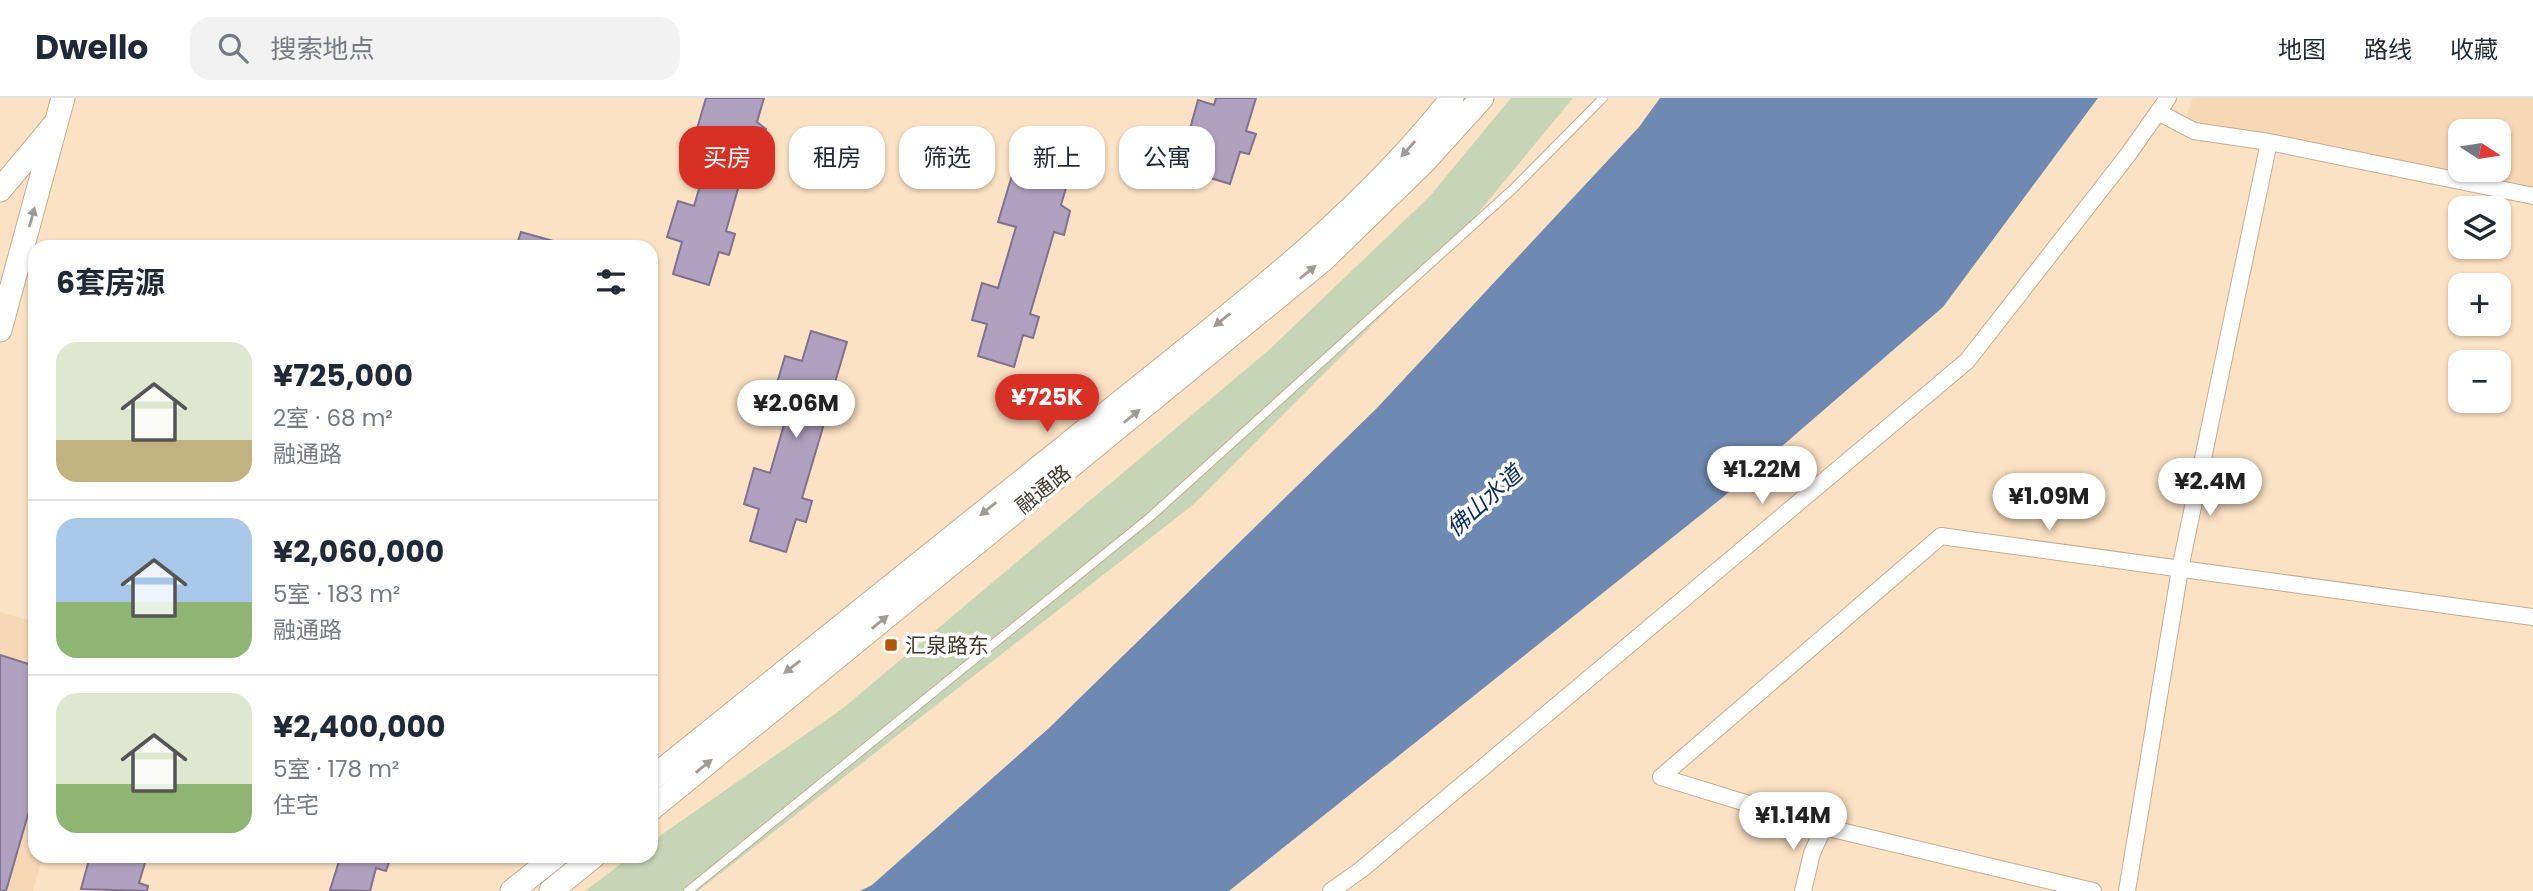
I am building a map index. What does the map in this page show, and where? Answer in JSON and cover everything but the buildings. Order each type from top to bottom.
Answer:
[{"type":"main road","name":"融通路","points":[[658,773],[1055,456],[1300,255],[1362,198],[1452,98]]},
{"type":"main road","name":"融通路","points":[[658,803],[1323,260],[1423,163],[1482,98]]},
{"type":"main road","points":[[0,190],[61,109]]},
{"type":"main road","points":[[0,330],[61,109]]},
{"type":"main road","points":[[512,891],[547,863]]},
{"type":"main road","points":[[551,891],[585,863]]},
{"type":"street","points":[[1331,891],[1362,869],[1966,361],[2168,98]]},
{"type":"street","points":[[2158,112],[2194,131],[2269,142],[2533,196]]},
{"type":"street","points":[[2127,891],[2180,569],[2269,142]]},
{"type":"street","points":[[2092,891],[1824,827],[1661,777],[1941,536],[2533,617]]},
{"type":"street","points":[[1803,891],[1812,853],[1824,827]]},
{"type":"lane","points":[[688,891],[1149,518],[1514,188],[1603,98]]},
{"type":"shaded area","points":[[2193,98],[2533,98],[2533,196],[2453,182],[2511,182],[2511,119],[2448,119],[2448,181],[2180,134]]},
{"type":"shaded area","points":[[0,612],[28,620],[28,863],[41,863],[33,891],[0,891]]},
{"type":"green space","points":[[1511,98],[1573,98],[1450,247],[1194,504],[698,891],[585,891],[622,863],[658,863],[658,837],[842,709],[1269,350],[1430,196]]},
{"type":"water","name":"佛山水道","points":[[1660,98],[2098,98],[1943,307],[1722,498],[1229,891],[860,891],[872,885],[1049,728],[1377,408],[1639,127]]},
{"type":"place","name":"汇泉路东","points":[[891,645]]}]
